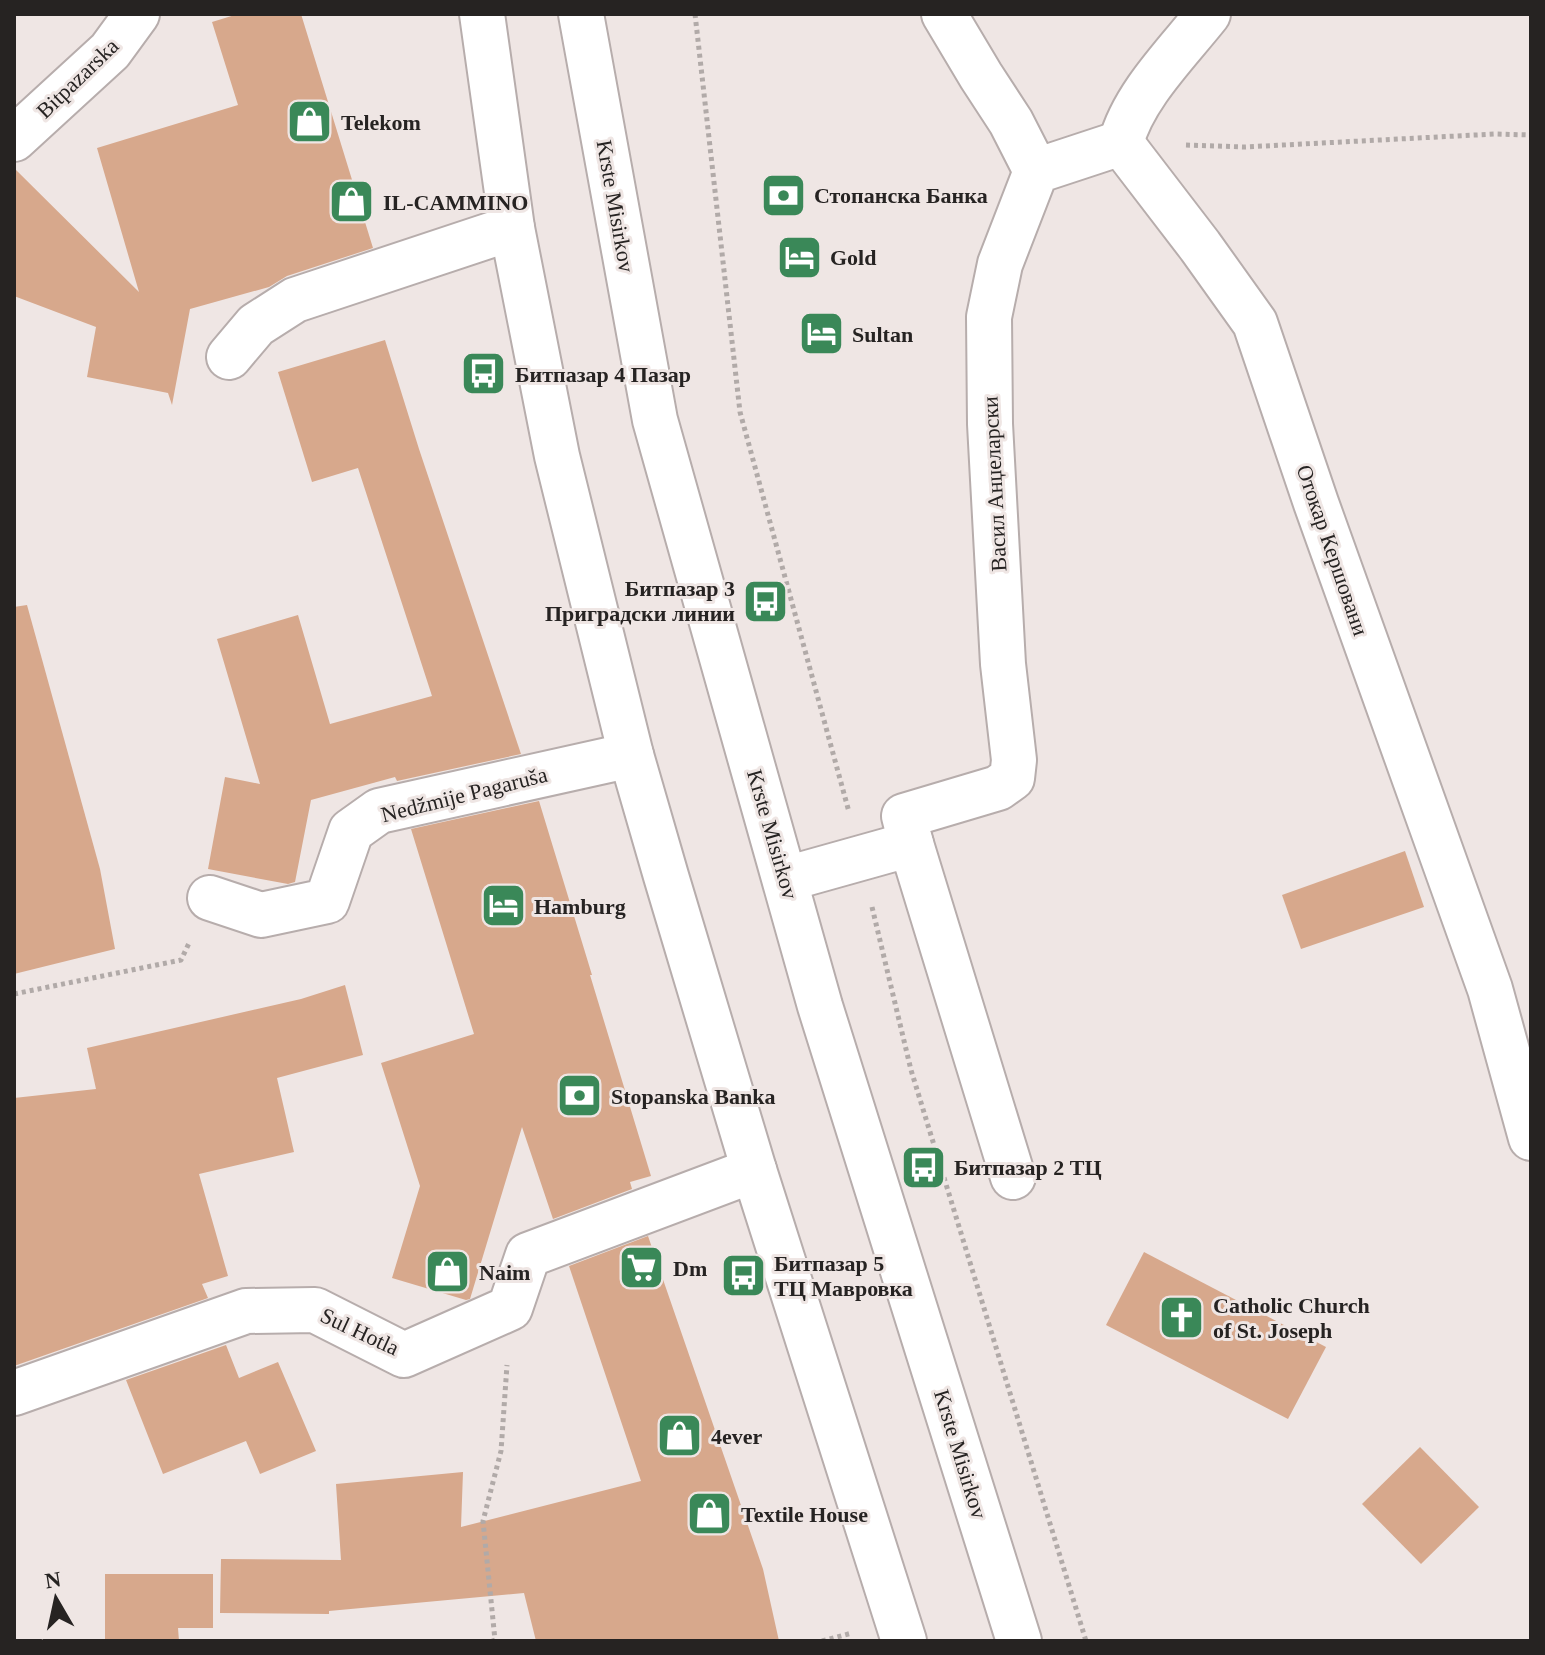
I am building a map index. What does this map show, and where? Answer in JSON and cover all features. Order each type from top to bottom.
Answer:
[{"type":"street","name":"Bitpazarska","points":[[14,139],[110,51],[137,14]]},
{"type":"street","points":[[482,14],[512,228],[557,456],[631,755],[754,1170],[904,1641]]},
{"type":"street","name":"Krste Misirkov","points":[[581,14],[655,420],[820,1006],[1019,1641]]},
{"type":"street","points":[[944,14],[1011,122],[1036,171],[1121,143],[1149,88],[1208,14]]},
{"type":"street","name":"Отокар Кершовани","points":[[1121,143],[1255,323],[1321,518],[1490,989],[1531,1138]]},
{"type":"street","name":"Васил Анџеларски","points":[[907,830],[998,788],[1012,778],[1014,760],[1003,664],[990,424],[989,317],[1000,264],[1036,171]]},
{"type":"street","points":[[229,357],[256,325],[295,300],[512,228]]},
{"type":"street","name":"Nedžmije Pagaruša","points":[[210,898],[261,915],[327,901],[351,831],[379,811],[631,755]]},
{"type":"street","points":[[786,879],[861,858],[907,830],[1013,1177]]},
{"type":"street","points":[[510,1308],[528,1255],[754,1170]]},
{"type":"street","name":"Sul Hotla","points":[[14,1393],[246,1311],[315,1310],[404,1355],[510,1308]]},
{"type":"path","points":[[695,14],[740,412],[861,858],[911,1070],[1086,1641]]},
{"type":"path","points":[[1245,147],[1495,134],[1531,135]]},
{"type":"path","points":[[14,994],[181,960],[210,898]]},
{"type":"path","points":[[492,1641],[495,1640],[483,1521],[501,1451],[510,1308]]},
{"type":"building","points":[[238,14],[301,14],[373,248],[287,276],[269,287],[190,309],[172,405],[168,393],[87,377],[96,327],[14,296],[14,168],[139,292],[97,148],[238,105],[212,22]]},
{"type":"building","points":[[385,340],[521,754],[397,781],[395,777],[311,800],[295,882],[288,884],[208,869],[225,777],[260,784],[217,639],[298,615],[330,724],[432,696],[358,468],[312,482],[278,372]]},
{"type":"building","points":[[27,605],[100,869],[115,949],[14,974],[14,607]]},
{"type":"building","points":[[539,801],[651,1176],[630,1182],[632,1189],[553,1219],[522,1127],[470,1299],[466,1300],[392,1278],[420,1186],[381,1063],[474,1034],[411,829]]},
{"type":"building","points":[[1405,851],[1424,907],[1301,949],[1282,895]]},
{"type":"building","points":[[345,985],[363,1055],[277,1078],[294,1152],[199,1174],[228,1276],[202,1284],[208,1298],[14,1366],[14,1098],[96,1089],[87,1048],[301,999]]},
{"type":"building","points":[[648,1236],[763,1569],[779,1641],[536,1641],[524,1593],[329,1611],[329,1614],[220,1613],[221,1559],[341,1560],[336,1484],[463,1472],[461,1527],[641,1481],[569,1266]]},
{"type":"building","name":"Catholic Church of St. Joseph","points":[[1144,1252],[1326,1347],[1288,1419],[1106,1325]]},
{"type":"building","points":[[226,1345],[239,1378],[278,1362],[316,1451],[260,1474],[246,1441],[163,1474],[126,1380]]},
{"type":"building","points":[[1420,1447],[1479,1507],[1421,1564],[1362,1504]]},
{"type":"building","points":[[105,1574],[213,1574],[213,1628],[178,1628],[179,1641],[105,1641]]},
{"type":"place","name":"Telekom","points":[[310,122]]},
{"type":"place","name":"Стопанска Банка","points":[[783,195]]},
{"type":"place","name":"IL-CAMMINO","points":[[352,202]]},
{"type":"place","name":"Gold","points":[[799,257]]},
{"type":"place","name":"Sultan","points":[[821,334]]},
{"type":"place","name":"Битпазар 4 Пазар","points":[[484,374]]},
{"type":"place","name":"Битпазар 3 Приградски линии","points":[[766,601]]},
{"type":"place","name":"Hamburg","points":[[503,906]]},
{"type":"place","name":"Stopanska Banka","points":[[580,1096]]},
{"type":"place","name":"Битпазар 2 ТЦ","points":[[923,1167]]},
{"type":"place","name":"Dm","points":[[642,1268]]},
{"type":"place","name":"Naim","points":[[448,1272]]},
{"type":"place","name":"Битпазар 5 ТЦ Мавровка","points":[[743,1276]]},
{"type":"place","name":"Catholic Church of St. Joseph","points":[[1182,1318]]},
{"type":"place","name":"4ever","points":[[680,1436]]},
{"type":"place","name":"Textile House","points":[[710,1514]]}]
